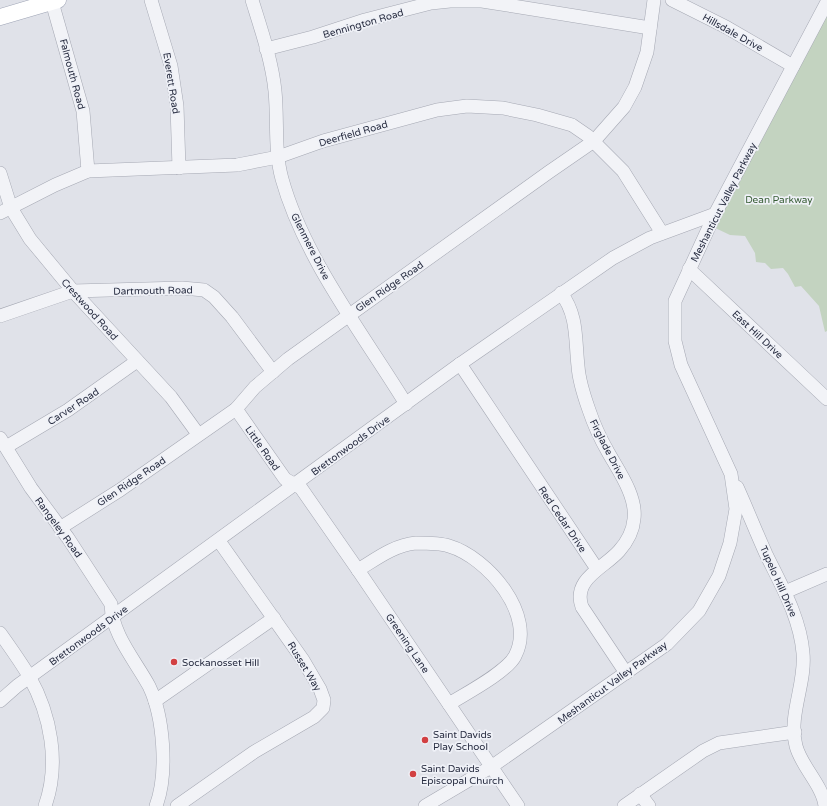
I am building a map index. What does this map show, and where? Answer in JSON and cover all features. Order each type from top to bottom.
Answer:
[{"type":"main road","points":[[0,16],[55,1]]},
{"type":"street","name":"Everett Road","points":[[151,0],[172,72],[177,106],[179,168]]},
{"type":"street","name":"Glenmere Drive","points":[[252,0],[266,49],[275,91],[278,157],[291,208],[302,233],[349,314],[406,404]]},
{"type":"street","name":"Glen Ridge Road","points":[[60,528],[120,490],[236,408],[273,372],[349,314],[594,142],[624,107],[634,87],[647,52],[654,0]]},
{"type":"street","name":"Hillsdale Drive","points":[[672,0],[726,27],[793,66]]},
{"type":"street","name":"Falmouth Road","points":[[55,1],[83,111],[88,171]]},
{"type":"street","name":"Bennington Road","points":[[266,49],[365,20],[431,3],[450,1],[482,1],[650,28]]},
{"type":"street","name":"Meshanticut Valley Parkway","points":[[425,806],[490,767],[667,644],[699,611],[719,576],[730,543],[736,509],[731,474],[681,365],[675,341],[676,301],[689,269],[715,214],[827,2]]},
{"type":"street","name":"Deerfield Road","points":[[5,211],[55,184],[88,171],[237,166],[278,157],[323,141],[437,110],[467,106],[503,108],[572,125],[594,142],[623,171],[644,202],[662,233]]},
{"type":"street","name":"Crestwood Road","points":[[0,173],[5,211],[73,291],[171,397],[198,434]]},
{"type":"street","name":"Brettonwoods Drive","points":[[0,701],[29,677],[219,541],[460,364],[613,258],[662,233],[715,214]]},
{"type":"street","name":"East Hill Drive","points":[[689,269],[827,399]]},
{"type":"street","name":"Dartmouth Road","points":[[0,316],[73,291],[182,288],[204,290],[214,297],[232,317],[273,372]]},
{"type":"street","name":"Firglade Drive","points":[[561,294],[568,303],[573,314],[578,368],[585,399],[594,425],[626,483],[635,517],[627,540],[619,552],[597,569]]},
{"type":"street","name":"Carver Road","points":[[3,443],[68,410],[137,361]]},
{"type":"street","name":"Red Cedar Drive","points":[[460,364],[597,569]]},
{"type":"street","name":"Little Road","points":[[236,408],[285,479],[294,485]]},
{"type":"street","name":"Rangeley Road","points":[[3,443],[31,488],[111,604],[111,618],[118,634],[149,687],[155,701],[161,725],[163,760],[156,806]]},
{"type":"street","name":"Tupelo Hill Drive","points":[[731,474],[785,592],[798,625],[803,653],[803,682],[796,711],[796,746],[805,766],[825,801]]},
{"type":"street","name":"Greening Lane","points":[[294,485],[301,488],[518,806]]},
{"type":"street","name":"Russet Way","points":[[177,806],[254,752],[314,717],[323,708],[324,700],[320,689],[303,660],[219,541]]},
{"type":"street","points":[[358,570],[388,551],[415,543],[448,546],[475,559],[486,568],[508,594],[517,617],[521,635],[514,658],[500,671],[448,704]]},
{"type":"street","points":[[597,569],[588,576],[579,594],[580,601],[593,624],[626,673]]},
{"type":"street","points":[[785,592],[827,574]]},
{"type":"street","points":[[155,701],[274,618]]},
{"type":"street","points":[[0,633],[29,677],[44,711],[52,749],[50,793],[45,806]]},
{"type":"street","points":[[624,806],[703,751],[719,743],[795,732]]},
{"type":"street","points":[[640,794],[649,806]]},
{"type":"green space","name":"Dean Parkway","points":[[827,1],[827,331],[825,332],[819,306],[801,286],[795,287],[783,268],[771,269],[765,263],[756,262],[755,253],[745,236],[730,235],[709,225]]},
{"type":"place","name":"Sockanosset Hill","points":[[174,662]]},
{"type":"place","name":"Saint Davids Play School","points":[[425,740]]},
{"type":"place","name":"Saint Davids Episcopal Church","points":[[413,774]]}]
